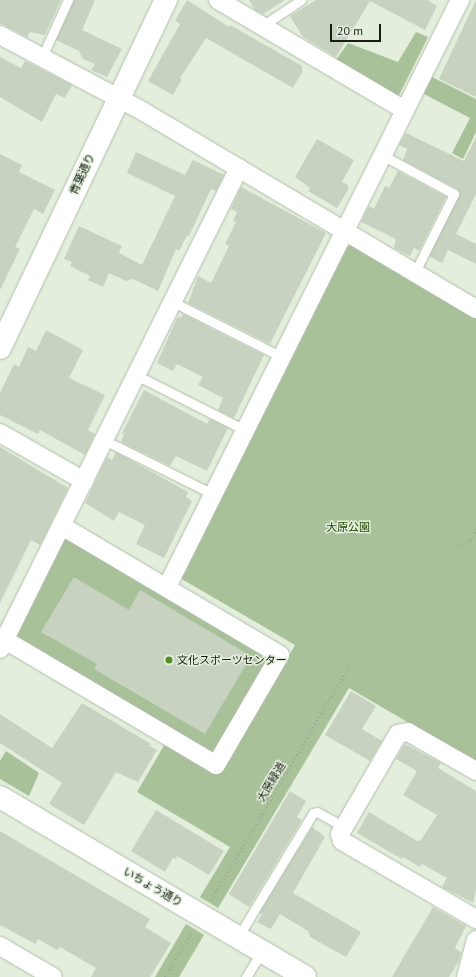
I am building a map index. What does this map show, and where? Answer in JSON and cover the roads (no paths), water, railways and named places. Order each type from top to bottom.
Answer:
[{"type":"street","name":"青葉通り","points":[[0,348],[6,319],[166,0]]},
{"type":"street","points":[[218,0],[405,110]]},
{"type":"street","points":[[167,587],[460,0]]},
{"type":"street","points":[[0,35],[118,98],[345,230],[476,309]]},
{"type":"street","points":[[62,526],[280,655],[216,765],[3,645],[239,168]]},
{"type":"street","points":[[0,433],[84,481]]},
{"type":"street","points":[[476,771],[408,732],[398,734],[340,834],[342,841],[476,919]]},
{"type":"street","name":"いちょう通り","points":[[0,797],[306,977]]},
{"type":"street","points":[[466,977],[476,940]]},
{"type":"street","points":[[0,946],[53,977]]},
{"type":"lane","points":[[42,57],[68,0]]},
{"type":"lane","points":[[262,26],[300,0]]},
{"type":"lane","points":[[382,155],[454,194],[415,272]]},
{"type":"lane","points":[[173,302],[282,357]]},
{"type":"lane","points":[[136,375],[245,430]]},
{"type":"lane","points":[[104,440],[213,494]]},
{"type":"lane","points":[[238,937],[313,813],[317,812],[344,827]]},
{"type":"lane","points":[[246,977],[262,951]]},
{"type":"place","name":"文化スポーツセンター","points":[[169,660]]},
{"type":"park label","name":"大原公園","points":[[348,527]]}]
